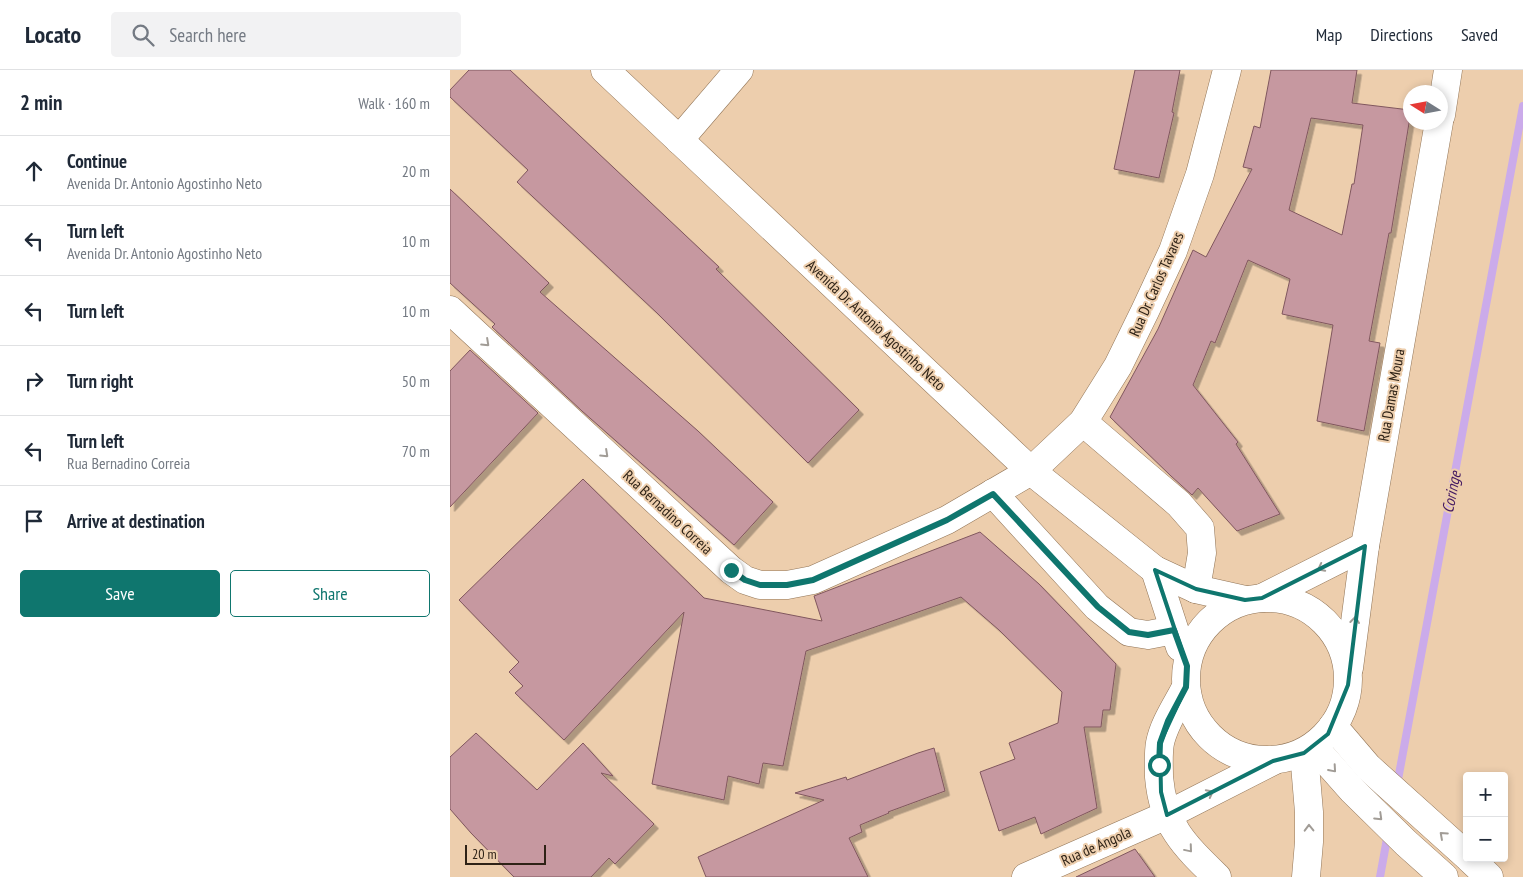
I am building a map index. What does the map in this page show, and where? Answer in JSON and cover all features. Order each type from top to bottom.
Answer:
[{"type":"street","name":"Avenida Dr. Antonio Agostinho Neto","points":[[605,70],[1031,471],[1155,570],[1196,589],[1254,599]]},
{"type":"street","points":[[679,140],[739,70]]},
{"type":"street","name":"Rua Dr. Carlos Tavares","points":[[1031,471],[1082,422],[1118,366],[1146,311],[1172,251],[1200,174],[1227,70]]},
{"type":"street","points":[[1445,85],[1448,70]]},
{"type":"street","name":"Rua Damas Moura","points":[[1349,668],[1365,546],[1438,130]]},
{"type":"street","name":"Rua Bernadino Correia","points":[[450,310],[731,570],[745,580],[760,585],[787,585],[813,580],[947,520],[1031,471]]},
{"type":"street","points":[[1082,422],[1179,504],[1200,528],[1202,553],[1196,589]]},
{"type":"street","points":[[993,494],[1098,607],[1129,632],[1148,635],[1174,630]]},
{"type":"street","points":[[1217,877],[1194,856],[1179,837],[1166,815],[1161,792],[1160,743],[1187,677],[1192,649],[1201,633],[1213,618],[1228,608],[1254,599],[1365,546]]},
{"type":"street","points":[[1155,570],[1187,677],[1192,708],[1201,727],[1215,742],[1233,753],[1252,760],[1273,761],[1309,750],[1328,734],[1342,706],[1348,685],[1349,668],[1344,651],[1336,635],[1326,622],[1312,610],[1296,602],[1280,598],[1254,599]]},
{"type":"street","points":[[1333,726],[1368,767],[1463,853]]},
{"type":"street","points":[[1309,750],[1441,876]]},
{"type":"street","points":[[1306,877],[1309,842],[1309,750]]},
{"type":"street","name":"Rua de Angola","points":[[1026,877],[1166,815],[1273,761]]},
{"type":"street","points":[[1473,862],[1489,877]]},
{"type":"highlighted area","points":[[1365,546],[1348,685],[1328,734],[1304,753],[1273,761],[1167,815],[1161,792],[1160,743],[1186,687],[1187,666],[1155,570],[1196,589],[1245,600],[1262,598]]},
{"type":"building","points":[[469,70],[510,70],[719,267],[716,269],[859,410],[808,463],[657,313],[517,182],[528,170],[450,97],[450,90]]},
{"type":"building","points":[[1135,70],[1180,70],[1172,112],[1174,113],[1159,178],[1114,169]]},
{"type":"building","points":[[1271,70],[1357,70],[1352,103],[1403,109],[1403,130],[1408,130],[1391,233],[1389,233],[1369,341],[1380,343],[1364,431],[1317,421],[1333,325],[1282,314],[1290,279],[1248,260],[1215,343],[1211,341],[1193,385],[1238,442],[1236,444],[1280,514],[1237,531],[1198,488],[1192,495],[1110,417],[1158,329],[1193,250],[1206,257],[1252,169],[1243,167],[1254,126],[1260,128]],"holes":[[[1311,118],[1363,125],[1354,184],[1352,184],[1342,235],[1289,210]]]},
{"type":"building","points":[[450,189],[549,283],[540,292],[698,431],[773,502],[734,545],[582,411],[492,327],[495,324],[450,283]]},
{"type":"building","points":[[470,350],[538,413],[450,507],[450,371]]},
{"type":"building","points":[[583,479],[704,598],[822,621],[814,596],[980,532],[1039,584],[1116,664],[1110,710],[1103,710],[1101,727],[1084,727],[1097,808],[1041,834],[1035,817],[999,831],[980,772],[1015,759],[1009,743],[1058,723],[1062,692],[999,630],[961,597],[806,651],[783,766],[763,763],[759,784],[728,776],[724,800],[652,784],[684,612],[564,740],[515,693],[523,686],[509,672],[519,662],[459,600]]},
{"type":"building","points":[[476,733],[537,790],[583,743],[613,776],[601,773],[654,824],[615,864],[609,858],[591,877],[514,877],[450,809],[450,757]]},
{"type":"building","points":[[934,748],[945,791],[888,812],[860,825],[862,832],[849,838],[868,877],[706,877],[698,857],[824,800],[795,793],[846,777],[847,780]]},
{"type":"building","points":[[1135,849],[1155,877],[1076,877]]},
{"type":"waterway","name":"Coringe","points":[[1397,785],[1523,106]]},
{"type":"waterway","name":"Coringe","points":[[1380,877],[1388,833]]},
{"type":"route","points":[[731,570],[745,580],[760,585],[787,585],[813,580],[947,520],[993,494],[1098,607],[1129,632],[1148,635],[1174,630],[1187,666],[1186,687],[1168,721],[1160,743],[1159,765]]}]
